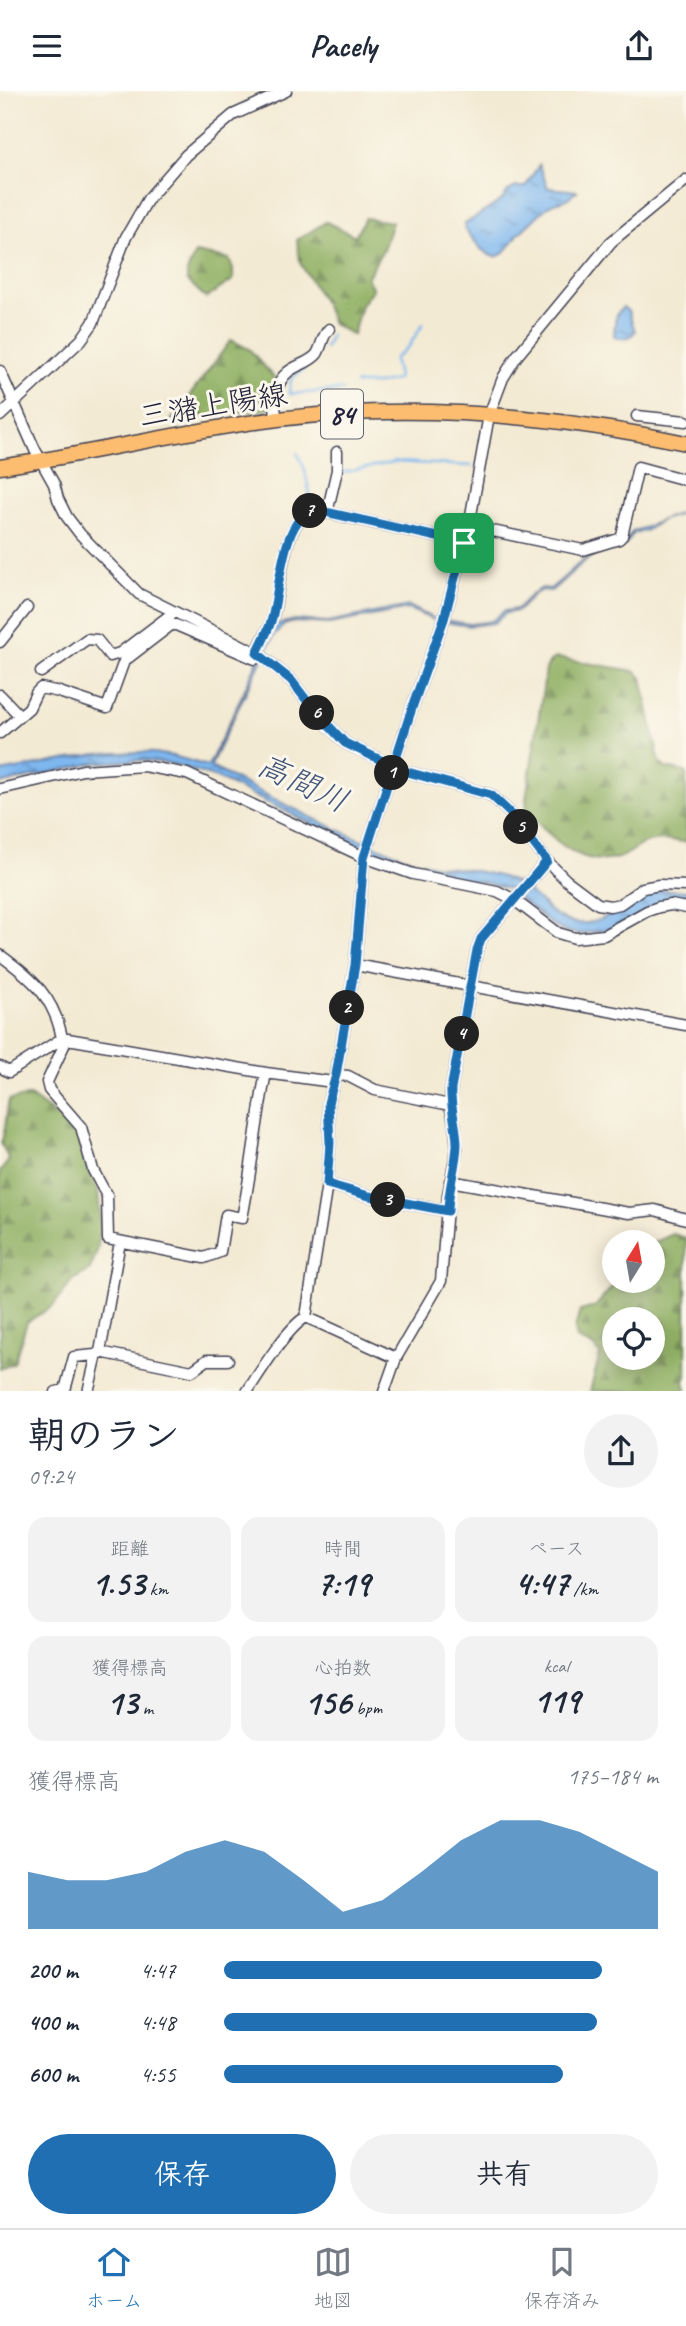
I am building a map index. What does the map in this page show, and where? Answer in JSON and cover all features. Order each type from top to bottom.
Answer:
[{"type":"main road","name":"三潴上陽線","points":[[0,467],[276,419],[398,412],[489,415],[591,425],[686,443]]},
{"type":"street","points":[[0,416],[81,340],[93,323],[126,237],[148,199],[186,155],[233,115],[284,91]]},
{"type":"street","points":[[247,1391],[279,1346],[306,1317],[327,1184],[330,1143],[328,1103],[355,965],[364,857],[444,621],[469,526],[489,415],[503,378],[516,357],[611,241],[686,180]]},
{"type":"street","points":[[276,419],[275,399],[280,381],[287,373],[317,353],[330,329]]},
{"type":"street","points":[[0,371],[67,517],[80,534],[139,594],[260,655],[291,680],[345,743],[404,771],[491,795],[510,813],[547,861],[566,880],[598,904],[620,904],[643,888],[659,885],[686,886]]},
{"type":"street","points":[[637,416],[686,421]]},
{"type":"street","points":[[330,514],[337,452]]},
{"type":"street","points":[[469,526],[583,550],[618,539],[622,535],[638,467],[686,480]]},
{"type":"street","points":[[0,733],[29,708],[41,688],[107,708],[124,661],[171,625],[255,659],[260,655],[272,620],[287,545],[294,528],[310,511],[464,543]]},
{"type":"street","points":[[1,640],[27,608]]},
{"type":"street","points":[[41,672],[86,639],[97,641],[110,656],[120,653],[173,613]]},
{"type":"street","points":[[0,695],[20,716]]},
{"type":"street","points":[[0,789],[83,770],[144,766],[187,774],[364,857],[413,874],[497,891],[515,898],[558,933],[575,938],[604,935],[647,911],[671,905],[686,908]]},
{"type":"street","points":[[384,1391],[396,1358],[441,1281],[450,1181],[457,1147],[456,1125],[450,1105],[451,1089],[481,939],[547,861]]},
{"type":"street","points":[[0,955],[43,991],[58,1021],[62,1040],[48,1077],[49,1090],[81,1127],[93,1170],[107,1196],[108,1240],[204,1258],[220,1252],[226,1215],[242,1218],[249,1186],[256,1119],[266,1073]]},
{"type":"street","points":[[355,965],[686,1025]]},
{"type":"street","points":[[0,1067],[9,1072],[62,1040],[266,1073],[334,1078],[348,1076],[375,1090],[450,1105]]},
{"type":"street","points":[[450,1181],[629,1213],[655,1210],[686,1219]]},
{"type":"street","points":[[327,1184],[369,1196],[448,1211]]},
{"type":"street","points":[[88,1391],[120,1242]]},
{"type":"street","points":[[306,1317],[396,1358]]},
{"type":"street","points":[[56,1391],[65,1390],[74,1357],[98,1353],[192,1371],[207,1360],[228,1360]]},
{"type":"green space","points":[[365,218],[392,222],[383,249],[367,278],[373,289],[361,305],[353,335],[333,324],[322,299],[300,263],[297,240],[326,222],[355,236]]},
{"type":"green space","points":[[195,253],[229,259],[233,280],[206,298],[187,280],[187,272]]},
{"type":"green space","points":[[231,340],[249,349],[274,377],[269,409],[171,421]]},
{"type":"green space","points":[[557,658],[629,670],[642,678],[659,760],[665,768],[686,772],[686,842],[653,841],[642,844],[618,858],[591,859],[566,848],[544,829],[527,808],[526,799],[546,669],[551,660]]},
{"type":"green space","points":[[30,1096],[75,1129],[82,1155],[98,1191],[101,1228],[90,1270],[73,1280],[53,1306],[27,1322],[14,1363],[0,1369],[0,1172],[9,1160],[1,1143],[9,1100]]},
{"type":"green space","points":[[673,1234],[686,1238],[686,1391],[590,1391],[600,1355],[595,1347],[577,1339],[575,1328],[580,1311],[595,1307],[607,1293],[665,1293],[665,1238]]},
{"type":"water","points":[[539,165],[548,188],[578,191],[546,208],[500,255],[488,254],[465,230],[465,224],[502,200],[508,191],[525,187]]},
{"type":"water","points":[[623,307],[628,311],[635,331],[631,336],[623,338],[614,336],[616,316]]},
{"type":"water","points":[[662,520],[645,531],[634,533],[625,545],[613,546],[593,555],[551,591],[542,590],[534,594],[518,611],[506,613],[494,623],[470,626],[455,624],[431,619],[409,609],[329,624],[294,622],[284,625],[273,636],[211,767],[311,817],[414,860],[488,873],[512,881],[567,921],[594,922],[639,897],[656,891],[686,891],[686,901],[671,902],[606,930],[578,934],[561,930],[550,923],[508,889],[422,871],[385,858],[217,778],[173,764],[142,760],[95,763],[0,784],[0,772],[96,754],[146,752],[208,766],[274,625],[295,620],[328,622],[409,606],[432,618],[470,624],[492,621],[504,611],[517,609],[532,594],[542,588],[550,589],[593,553],[613,544],[624,543],[633,531]]},
{"type":"waterway","points":[[355,384],[378,384],[396,380],[398,377],[394,359],[409,346],[423,324]]},
{"type":"waterway","points":[[325,348],[331,335]]},
{"type":"waterway","points":[[304,369],[291,379],[289,394],[343,390]]},
{"type":"waterway","points":[[297,453],[304,467],[313,508]]},
{"type":"waterway","points":[[341,473],[396,462],[472,466]]},
{"type":"route","points":[[464,543],[330,513],[310,511],[294,528],[287,545],[272,620],[257,653],[291,680],[345,743],[394,765],[404,771],[491,795],[510,813],[547,861],[489,927],[477,950],[451,1089],[450,1105],[456,1125],[457,1147],[448,1195],[448,1211],[369,1196],[327,1184],[330,1143],[328,1103],[336,1075],[355,965],[364,857],[371,838],[394,765],[413,705],[444,619],[464,543]]},
{"type":"water label","name":"高間川","points":[[303,783]]}]
